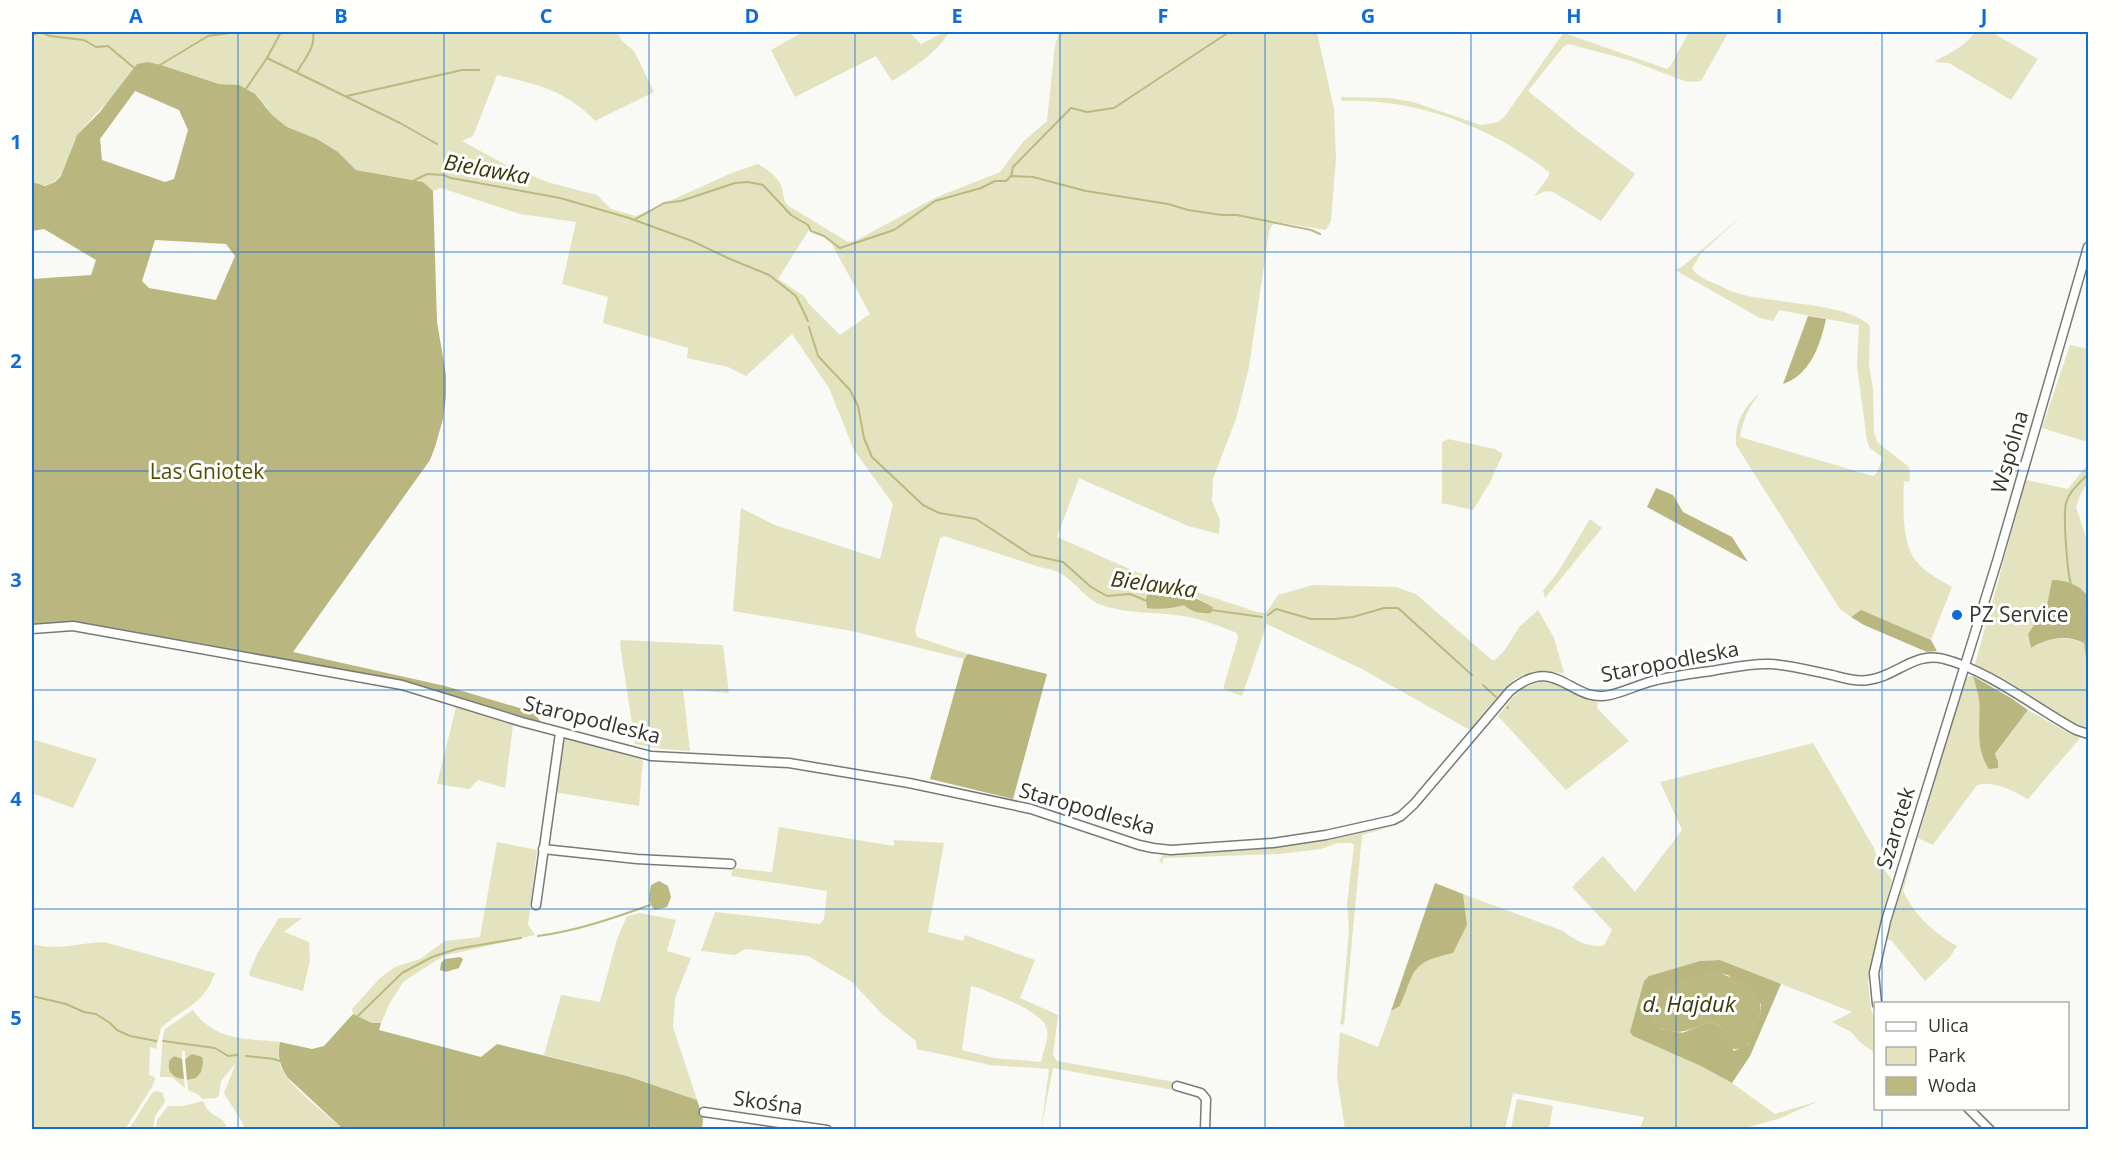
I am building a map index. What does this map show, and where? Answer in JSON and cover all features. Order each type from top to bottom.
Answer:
[{"type":"street","name":"Wspólna","points":[[1965,666],[2011,516],[2088,247]]},
{"type":"street","name":"Staropodleska","points":[[32,629],[73,626],[402,685],[560,733],[651,756],[789,763],[909,783],[1030,809],[1139,845],[1171,850],[1273,843],[1326,835],[1394,820],[1414,804],[1510,691],[1522,681],[1531,678],[1556,678],[1600,697],[1650,682],[1755,664],[1793,667],[1857,681],[1880,678],[1923,657],[1943,658],[1965,666],[2076,730],[2088,734]]},
{"type":"street","name":"Szarotek","points":[[1877,1002],[1874,973],[1886,921],[1965,666]]},
{"type":"street","points":[[536,905],[560,733]]},
{"type":"street","points":[[543,849],[637,859],[731,864]]},
{"type":"street","points":[[1177,1086],[1201,1093],[1206,1099],[1205,1130]]},
{"type":"street","points":[[1970,1110],[1990,1130]]},
{"type":"street","name":"Skośna","points":[[704,1112],[826,1130]]},
{"type":"green space","points":[[32,32],[617,32],[622,41],[634,51],[654,92],[595,121],[574,102],[562,95],[524,81],[497,75],[473,136],[462,141],[506,165],[547,182],[597,195],[611,209],[636,216],[732,173],[758,164],[779,182],[787,205],[848,242],[855,241],[937,197],[1000,172],[1023,142],[1047,121],[1055,46],[1059,32],[1317,32],[1334,109],[1336,159],[1331,221],[1326,230],[1283,223],[1272,225],[1269,232],[1249,367],[1236,419],[1213,479],[1212,501],[1220,520],[1219,534],[1188,526],[1079,478],[1057,537],[1139,573],[1257,612],[1266,613],[1278,595],[1313,585],[1396,587],[1416,594],[1492,660],[1504,651],[1520,626],[1538,610],[1554,638],[1564,673],[1535,671],[1515,679],[1470,730],[1362,669],[1267,624],[1242,696],[1223,689],[1238,638],[1237,633],[1191,618],[1110,608],[1094,601],[1069,579],[1053,570],[944,536],[940,538],[915,630],[917,637],[968,654],[964,659],[852,631],[733,611],[741,508],[775,525],[880,559],[893,504],[854,450],[829,388],[792,334],[746,376],[728,367],[687,358],[688,348],[603,323],[608,297],[562,284],[576,222],[520,214],[441,188],[433,191],[423,182],[356,170],[338,152],[287,127],[272,115],[265,105],[228,84],[219,84],[148,62],[79,133],[62,174],[45,185],[32,182]],"holes":[[[810,228],[830,241],[870,314],[840,335],[804,296],[778,279]],[[1161,586],[1194,596],[1213,607],[1203,614],[1189,610],[1184,604],[1177,607],[1147,608],[1145,600],[1148,591]]]},
{"type":"green space","points":[[803,32],[909,32],[921,44],[944,32],[949,32],[931,53],[892,81],[876,56],[795,97],[771,50]]},
{"type":"green space","points":[[1564,32],[1667,69],[1689,32],[1728,33],[1701,81],[1687,82],[1632,61],[1569,44],[1564,46],[1528,91],[1635,174],[1601,221],[1553,192],[1546,191],[1534,196],[1549,176],[1549,172],[1503,142],[1478,129],[1425,110],[1397,104],[1342,101],[1341,97],[1390,98],[1413,102],[1481,125],[1498,122],[1505,116]]},
{"type":"green space","points":[[1975,32],[1991,32],[2038,59],[2011,100],[1949,63],[1934,62],[1962,46]]},
{"type":"green space","name":"Las Gniotek","points":[[148,62],[219,84],[239,85],[255,94],[272,115],[287,127],[317,139],[338,152],[356,170],[423,182],[433,191],[437,322],[446,375],[443,419],[435,447],[430,460],[293,652],[445,686],[533,712],[541,722],[400,681],[70,622],[32,624],[32,279],[91,275],[96,260],[44,229],[32,231],[32,182],[45,186],[55,182],[61,176],[77,135],[100,112],[137,64]],"holes":[[[135,91],[179,110],[188,130],[174,179],[165,182],[102,160],[100,139]],[[155,240],[226,244],[235,256],[216,300],[149,288],[142,281]]]},
{"type":"green space","points":[[1745,213],[1702,252],[1692,268],[1704,278],[1737,293],[1828,308],[1860,318],[1870,326],[1869,365],[1873,388],[1874,433],[1878,443],[1909,467],[1909,482],[1904,481],[1903,501],[1904,524],[1912,556],[1930,574],[1952,587],[1931,640],[1861,611],[1851,617],[1840,609],[1736,445],[1741,416],[1760,393],[1747,414],[1740,437],[1873,476],[1883,458],[1870,448],[1867,441],[1857,366],[1859,325],[1779,310],[1773,321],[1760,318],[1675,270],[1683,266]]},
{"type":"green space","points":[[1808,316],[1826,319],[1821,339],[1807,367],[1792,380],[1783,384]]},
{"type":"green space","points":[[2070,345],[2088,349],[2088,442],[2042,428]]},
{"type":"green space","points":[[1448,439],[1495,449],[1503,454],[1489,484],[1473,510],[1441,503],[1442,442]]},
{"type":"green space","points":[[2088,464],[2088,483],[2076,507],[2088,543],[2088,596],[2084,591],[2052,580],[2047,605],[2028,634],[2031,648],[2057,639],[2071,639],[2084,643],[2088,675],[2088,729],[2076,726],[2012,684],[1975,664],[2026,480],[2068,489]]},
{"type":"green space","points":[[1656,488],[1673,495],[1683,512],[1732,537],[1748,562],[1647,507]]},
{"type":"green space","points":[[1590,519],[1602,528],[1545,598],[1543,591],[1558,572]]},
{"type":"green space","points":[[2052,580],[2072,584],[2088,596],[2088,675],[2084,643],[2057,638],[2031,648],[2028,634],[2047,605]]},
{"type":"green space","points":[[1861,610],[1931,640],[1937,651],[1927,652],[1864,625],[1851,617]]},
{"type":"green space","points":[[621,640],[723,645],[729,693],[683,689],[690,751],[635,744]]},
{"type":"green space","points":[[968,654],[1047,674],[1013,799],[930,779],[964,659]]},
{"type":"green space","points":[[1973,676],[1979,697],[1979,740],[1995,755],[2028,710],[2065,731],[2081,737],[2028,799],[1997,785],[1977,785],[1933,845],[1918,838],[1962,689],[1966,679]]},
{"type":"green space","points":[[1973,676],[2028,710],[1995,754],[1998,768],[1989,769],[1981,752],[1979,699]]},
{"type":"green space","points":[[1541,682],[1563,687],[1598,702],[1597,708],[1629,741],[1566,790],[1498,716],[1521,690]]},
{"type":"green space","points":[[456,707],[513,725],[505,788],[478,780],[469,789],[437,784]]},
{"type":"green space","points":[[563,737],[643,760],[639,806],[554,792]]},
{"type":"green space","points":[[32,739],[97,759],[73,808],[32,793]]},
{"type":"green space","points":[[1813,743],[1874,848],[1878,861],[1892,880],[1868,983],[1874,1018],[1874,1052],[1851,1032],[1832,1022],[1852,1012],[1720,960],[1700,961],[1649,976],[1701,1066],[1732,1083],[1775,1114],[1819,1101],[1778,1119],[1741,1129],[1640,1129],[1644,1117],[1513,1093],[1505,1129],[1345,1129],[1337,1077],[1340,1032],[1378,1047],[1391,1011],[1400,1006],[1416,969],[1429,960],[1453,953],[1467,925],[1463,894],[1563,931],[1582,943],[1604,946],[1612,930],[1572,887],[1603,856],[1635,892],[1682,830],[1660,782]]},
{"type":"green space","points":[[1404,823],[1362,835],[1344,1025],[1339,1023],[1349,931],[1347,904],[1354,845],[1338,843],[1321,849],[1279,854],[1164,858],[1163,865],[1159,860],[1164,854],[1218,852],[1303,843]]},
{"type":"green space","points":[[779,827],[894,846],[894,840],[944,843],[928,932],[963,941],[965,935],[1035,960],[1020,998],[1058,1015],[1053,1055],[1057,1061],[1175,1082],[1173,1090],[1053,1068],[1041,1129],[1049,1069],[990,1065],[917,1049],[916,1041],[882,1014],[852,982],[808,956],[745,949],[735,955],[701,951],[715,912],[820,924],[824,919],[827,891],[731,876],[733,868],[772,872]],"holes":[[[971,986],[1017,1004],[1044,1022],[1047,1037],[1041,1062],[994,1058],[962,1050]]]},
{"type":"green space","points":[[497,842],[537,850],[528,925],[535,935],[443,956],[403,982],[381,1023],[372,1023],[353,1014],[352,1009],[380,978],[395,967],[420,959],[445,941],[480,937]]},
{"type":"green space","points":[[1916,844],[1903,891],[1926,923],[1957,946],[1950,957],[1925,981],[1891,940],[1886,939]]},
{"type":"green space","points":[[1435,883],[1463,894],[1467,925],[1453,953],[1429,960],[1416,969],[1400,1006],[1391,1011]]},
{"type":"green space","points":[[640,913],[676,920],[667,951],[691,958],[675,998],[673,1027],[697,1100],[627,1076],[544,1055],[561,995],[600,1002],[617,939],[627,916]]},
{"type":"green space","points":[[279,918],[302,918],[284,932],[309,942],[310,960],[303,991],[250,976],[249,973],[258,952]]},
{"type":"green space","points":[[104,942],[215,973],[199,999],[161,1028],[156,1049],[150,1047],[149,1075],[155,1079],[125,1129],[32,1129],[32,944],[59,947]]},
{"type":"green space","points":[[1720,960],[1781,984],[1750,1056],[1732,1083],[1701,1066],[1633,1036],[1630,1032],[1644,981],[1649,976],[1700,961]],"holes":[[[1705,972],[1728,975],[1761,1004],[1760,1015],[1749,1044],[1734,1051],[1722,1034],[1720,1026],[1710,1022],[1682,1033],[1661,1029]]]},
{"type":"green space","points":[[193,1010],[211,1028],[221,1033],[243,1039],[280,1042],[280,1064],[287,1077],[310,1101],[343,1129],[244,1129],[224,1093],[236,1063],[221,1081],[219,1096],[216,1098],[202,1099],[188,1090],[187,1080],[193,1079],[187,1056],[185,1059],[185,1051],[182,1051],[182,1059],[174,1056],[168,1063],[171,1075],[184,1079],[185,1088],[172,1077],[160,1077],[165,1029]]},
{"type":"green space","points":[[353,1014],[372,1023],[381,1023],[379,1030],[481,1057],[497,1044],[627,1076],[697,1100],[703,1118],[702,1129],[343,1129],[288,1078],[280,1061],[279,1047],[280,1042],[312,1049],[324,1046]]},
{"type":"green space","points":[[192,1054],[202,1057],[203,1062],[201,1072],[196,1078],[187,1080],[185,1059]]},
{"type":"green space","points":[[174,1056],[182,1059],[184,1079],[170,1072],[169,1061]]},
{"type":"green space","points":[[156,1091],[163,1093],[165,1102],[155,1116],[153,1129],[129,1129],[152,1093]]},
{"type":"green space","points":[[1517,1099],[1553,1106],[1549,1129],[1511,1129]]},
{"type":"green space","points":[[203,1101],[209,1111],[223,1121],[227,1129],[156,1129],[157,1120],[168,1106],[183,1106]]},
{"type":"water","points":[[1152,586],[1175,590],[1199,600],[1213,607],[1211,613],[1196,612],[1184,605],[1147,608],[1146,596]]},
{"type":"water","points":[[659,881],[668,886],[671,897],[667,907],[655,910],[650,902],[650,892],[651,885]]},
{"type":"water","points":[[460,957],[463,959],[459,968],[446,972],[440,970],[441,963],[445,959]]},
{"type":"water","name":"d. Hajduk","points":[[1705,972],[1728,976],[1742,982],[1757,995],[1760,1002],[1759,1018],[1749,1044],[1739,1049],[1730,1048],[1723,1043],[1720,1026],[1710,1022],[1681,1032],[1660,1028],[1652,1023],[1653,1004],[1659,996],[1676,984]]},
{"type":"waterway","name":"Bielawka","points":[[32,35],[40,32],[50,36],[84,40],[96,47],[108,46],[139,72],[156,72],[173,89],[187,95],[198,92],[218,98],[233,98],[245,106],[256,107],[263,114],[266,113],[270,120],[263,125],[265,130],[271,131],[278,128],[283,134],[291,131],[308,139],[310,146],[321,145],[329,154],[343,161],[347,180],[353,189],[360,184],[388,188],[397,184],[409,183],[427,174],[443,175],[560,198],[629,218],[692,241],[769,275],[796,296],[808,321]]},
{"type":"waterway","points":[[150,71],[208,36],[236,32]]},
{"type":"waterway","points":[[267,58],[281,32]]},
{"type":"waterway","points":[[297,72],[311,48],[313,32]]},
{"type":"waterway","points":[[1011,176],[1013,167],[1071,108],[1087,112],[1114,108],[1229,32]]},
{"type":"waterway","points":[[239,99],[267,58],[400,123],[437,144]]},
{"type":"waterway","points":[[347,96],[462,70],[479,70]]},
{"type":"waterway","points":[[634,220],[664,203],[681,201],[735,183],[748,182],[763,185],[791,215],[808,225],[811,231],[824,236],[840,248],[894,230],[935,201],[981,188],[995,181],[1006,181],[1011,176],[1033,177],[1086,191],[1168,204],[1188,210],[1237,215],[1311,230],[1320,234]]},
{"type":"waterway","name":"Bielawka","points":[[809,327],[818,356],[850,390],[858,406],[864,438],[872,457],[923,505],[939,513],[976,519],[1031,555],[1063,562],[1091,587],[1107,596],[1130,594],[1147,601]]},
{"type":"waterway","points":[[2088,474],[2072,491],[2067,499],[2065,510],[2070,581],[2088,615]]},
{"type":"waterway","name":"Bielawka","points":[[1268,615],[1276,609],[1311,619],[1334,619],[1353,617],[1384,608],[1398,608],[1472,675]]},
{"type":"waterway","name":"Bielawka","points":[[1211,610],[1262,617]]},
{"type":"waterway","points":[[32,622],[66,619],[301,658]]},
{"type":"waterway","name":"Bielawka","points":[[1483,685],[1496,697]]},
{"type":"waterway","points":[[538,936],[581,927],[650,905]]},
{"type":"waterway","points":[[288,1064],[323,1050],[402,973],[432,957],[456,949],[521,938]]},
{"type":"waterway","points":[[32,996],[96,1014],[117,1030],[130,1036],[156,1041]]},
{"type":"waterway","points":[[163,1041],[215,1048],[228,1056],[237,1055]]},
{"type":"waterway","points":[[246,1056],[274,1059],[288,1064],[304,1087],[350,1130]]},
{"type":"place","name":"PZ Service","points":[[1957,615]]}]
